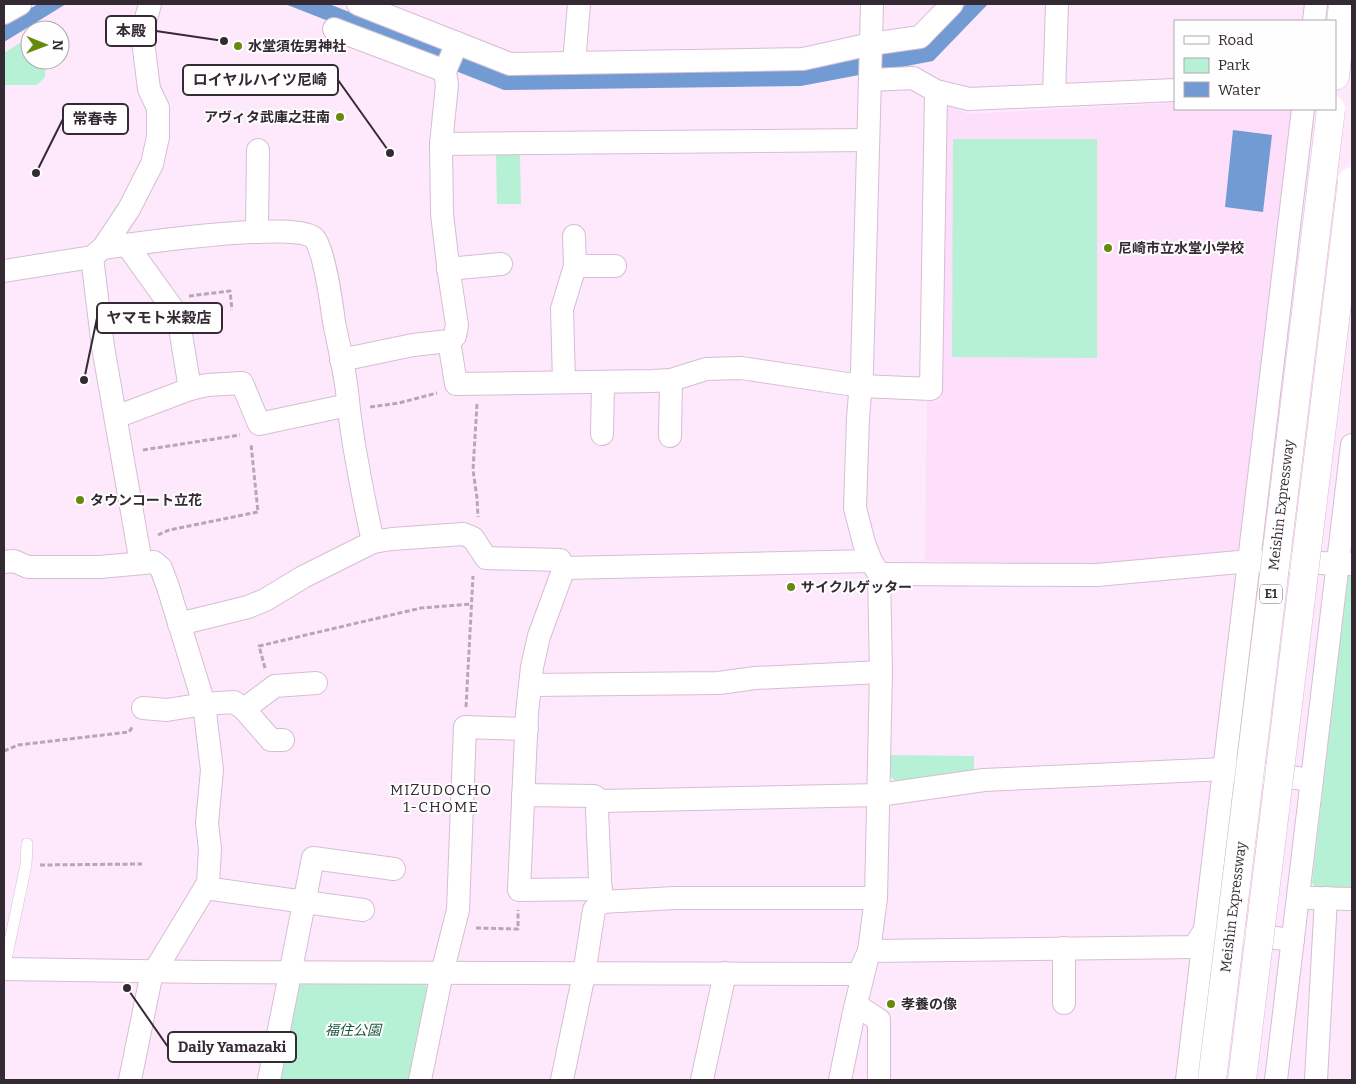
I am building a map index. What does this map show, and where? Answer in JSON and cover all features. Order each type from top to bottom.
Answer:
[{"type":"highway","points":[[1336,68],[1344,4]]},
{"type":"highway","name":"Meishin Expressway","points":[[1212,1080],[1331,110]]},
{"type":"highway","name":"E1","points":[[1242,1080],[1352,181]]},
{"type":"street","points":[[4,13],[20,4]]},
{"type":"street","points":[[130,1080],[151,977],[208,884],[210,848],[207,823],[212,770],[204,704],[161,568],[140,553],[103,347],[98,252],[129,208],[152,164],[158,137],[158,108],[149,89],[142,33],[150,4]]},
{"type":"street","points":[[358,4],[456,46],[510,64],[803,59],[871,63],[913,78],[936,91],[969,99],[1174,90]]},
{"type":"street","points":[[574,63],[579,4]]},
{"type":"street","points":[[840,1080],[869,951],[876,898],[881,672],[875,568],[864,543],[855,508],[861,386],[872,4]]},
{"type":"street","points":[[871,63],[920,37],[952,4]]},
{"type":"street","points":[[1054,94],[1057,4]]},
{"type":"street","points":[[1314,20],[1316,4]]},
{"type":"street","points":[[334,29],[445,71]]},
{"type":"street","points":[[341,360],[413,345],[449,341],[455,336],[457,325],[442,214],[441,144],[446,84],[445,71],[456,46]]},
{"type":"street","points":[[449,341],[467,384],[670,380],[706,369],[741,368],[861,386],[931,389],[936,91]]},
{"type":"street","points":[[1187,1080],[1303,110]]},
{"type":"street","points":[[441,144],[868,140]]},
{"type":"street","points":[[257,232],[258,150]]},
{"type":"street","points":[[1294,188],[1352,194]]},
{"type":"street","points":[[4,271],[127,245],[180,238],[257,232],[292,232],[308,234],[314,238],[320,252],[328,284],[363,498],[373,542]]},
{"type":"street","points":[[564,382],[562,309],[575,266],[574,236]]},
{"type":"street","points":[[127,245],[178,316],[190,389]]},
{"type":"street","points":[[448,269],[501,264]]},
{"type":"street","points":[[575,266],[615,266]]},
{"type":"street","points":[[670,380],[670,436]]},
{"type":"street","points":[[602,434],[603,382]]},
{"type":"street","points":[[116,416],[190,389],[242,383],[254,428],[349,407]]},
{"type":"street","points":[[1276,1080],[1312,780],[1345,564],[1352,445]]},
{"type":"street","points":[[179,624],[248,607],[265,600],[303,577],[373,542],[462,534],[473,538],[486,558],[560,560],[564,568],[539,636],[532,667],[523,795],[519,890],[675,898],[876,898]]},
{"type":"street","points":[[4,562],[14,561],[28,567],[100,567],[140,553]]},
{"type":"street","points":[[564,568],[875,568],[1097,575],[1250,561],[1345,564]]},
{"type":"street","points":[[531,685],[719,683],[755,678],[881,672]]},
{"type":"street","points":[[244,709],[275,686],[316,683]]},
{"type":"street","points":[[144,708],[167,710],[204,704],[234,702],[244,709],[271,740],[283,740]]},
{"type":"street","points":[[420,1080],[442,974],[458,910],[465,728],[527,729]]},
{"type":"street","points":[[523,795],[594,796],[601,801],[879,795],[984,780],[1225,769],[1312,780]]},
{"type":"street","points":[[562,1080],[584,974],[594,910],[601,895],[597,810],[601,801]]},
{"type":"street","points":[[269,1080],[313,858],[394,869]]},
{"type":"street","points":[[205,888],[364,910]]},
{"type":"street","points":[[1298,897],[1352,899]]},
{"type":"street","points":[[1316,1080],[1326,898]]},
{"type":"street","points":[[1205,930],[1293,940]]},
{"type":"street","points":[[869,951],[1194,947],[1205,930]]},
{"type":"street","points":[[1064,948],[1064,1003]]},
{"type":"street","points":[[4,970],[442,974],[859,974],[869,951]]},
{"type":"street","points":[[702,1080],[725,973]]},
{"type":"street","points":[[856,1005],[879,1020],[879,1080]]},
{"type":"lane","points":[[4,970],[26,865],[26,844]]},
{"type":"path","points":[[166,298],[230,291],[232,310]]},
{"type":"path","points":[[349,407],[399,403],[467,384],[477,430],[473,470],[478,498],[478,519],[473,538]]},
{"type":"path","points":[[123,453],[254,428],[258,512],[169,530],[140,553]]},
{"type":"path","points":[[465,728],[474,565],[486,558]]},
{"type":"path","points":[[266,672],[260,646],[421,608],[472,604]]},
{"type":"path","points":[[4,751],[18,745],[129,732],[144,708]]},
{"type":"path","points":[[26,865],[142,864]]},
{"type":"path","points":[[454,927],[518,929],[519,890]]},
{"type":"shaded area","name":"尼崎市立水堂小学校","points":[[1174,103],[1174,110],[1291,110],[1292,112],[1241,552],[1110,565],[925,561],[927,401],[941,401],[940,111],[949,105],[968,114]]},
{"type":"green space","points":[[20,43],[20,70],[45,70],[45,77],[37,85],[4,85],[4,53]]},
{"type":"green space","points":[[953,139],[1097,139],[1097,358],[952,357]]},
{"type":"green space","points":[[496,155],[520,155],[521,204],[497,204]]},
{"type":"green space","points":[[1352,573],[1352,891],[1319,890],[1312,883],[1347,577]]},
{"type":"green space","points":[[891,755],[974,756],[974,774],[899,785],[890,776]]},
{"type":"green space","name":"福住公園","points":[[423,980],[429,991],[411,1080],[278,1080],[296,990],[304,981]]},
{"type":"water","points":[[38,4],[66,4],[40,20],[20,20],[20,32],[4,42],[4,24]]},
{"type":"water","points":[[285,4],[329,4],[506,74],[799,70],[924,46],[966,4],[988,4],[933,61],[801,86],[504,90]]},
{"type":"water","points":[[1233,130],[1272,135],[1263,212],[1225,207]]},
{"type":"place","name":"本殿","points":[[224,41]]},
{"type":"place","name":"水堂須佐男神社","points":[[238,46]]},
{"type":"place","name":"アヴィタ武庫之荘南","points":[[340,117]]},
{"type":"place","name":"ロイヤルハイツ尼崎","points":[[390,153]]},
{"type":"place","name":"常春寺","points":[[36,173]]},
{"type":"place","name":"尼崎市立水堂小学校","points":[[1108,248]]},
{"type":"place","name":"ヤマモト米穀店","points":[[84,380]]},
{"type":"place","name":"タウンコート立花","points":[[80,500]]},
{"type":"place","name":"サイクルゲッター","points":[[791,587]]},
{"type":"place","name":"Daily Yamazaki","points":[[127,988]]},
{"type":"place","name":"孝養の像","points":[[891,1004]]},
{"type":"district","name":"MIZUDOCHO 1-CHOME","points":[[441,798]]}]
